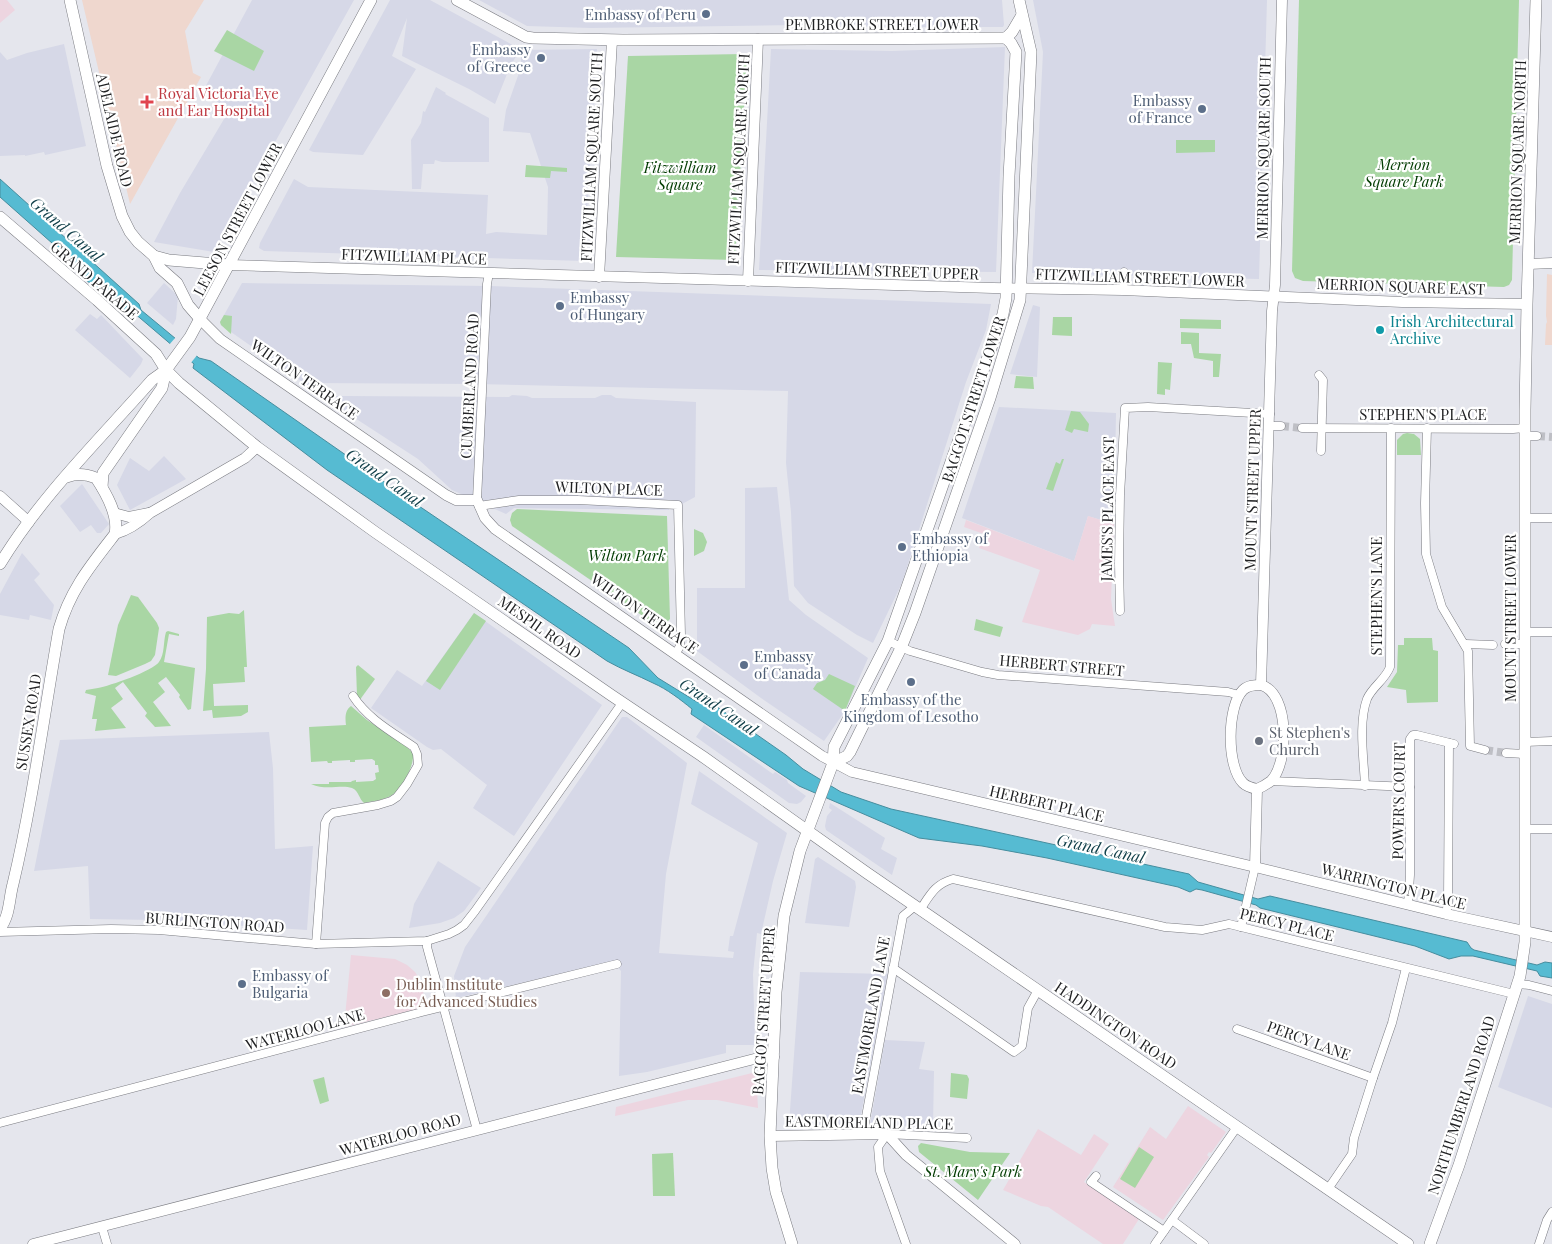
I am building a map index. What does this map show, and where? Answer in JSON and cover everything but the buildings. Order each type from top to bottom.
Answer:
[{"type":"main road","name":"ADELAIDE ROAD","points":[[70,0],[114,195],[122,216],[130,232],[138,242],[154,256],[160,268],[178,283]]},
{"type":"main road","name":"LEESON STREET LOWER","points":[[166,370],[196,328],[371,0]]},
{"type":"main road","name":"PEMBROKE STREET LOWER","points":[[458,0],[526,37],[612,40],[1006,38]]},
{"type":"main road","name":"BAGGOT STREET LOWER","points":[[833,763],[847,756],[850,752],[901,648],[952,509],[1018,309],[1021,288],[1031,77],[1030,45],[1019,0]]},
{"type":"main road","name":"MERRION SQUARE NORTH","points":[[1527,304],[1536,0]]},
{"type":"main road","points":[[1006,38],[1022,15]]},
{"type":"main road","name":"BAGGOT STREET LOWER","points":[[807,831],[833,763],[834,747],[888,642],[1003,314],[1006,288],[1009,176],[1016,52],[1006,38]]},
{"type":"main road","name":"GRAND PARADE","points":[[0,217],[97,300],[156,354],[166,370],[179,383],[257,447]]},
{"type":"main road","points":[[154,256],[161,259],[229,265]]},
{"type":"main road","name":"ADELAIDE ROAD","points":[[177,260],[178,283],[196,328]]},
{"type":"main road","name":"MOUNT STREET LOWER","points":[[1523,952],[1525,932],[1525,432],[1527,304]]},
{"type":"main road","points":[[0,564],[18,535],[67,477],[152,380],[166,370]]},
{"type":"main road","points":[[102,487],[103,473],[162,388],[166,370]]},
{"type":"main road","name":"MESPIL ROAD","points":[[257,447],[380,536],[702,756],[807,831]]},
{"type":"main road","points":[[67,477],[73,474],[96,478],[114,513],[115,534]]},
{"type":"main road","points":[[936,505],[952,509]]},
{"type":"main road","name":"SUSSEX ROAD","points":[[0,928],[6,917],[6,888],[21,848],[39,754],[50,678],[63,616],[72,593],[80,580],[115,534]]},
{"type":"main road","name":"HADDINGTON ROAD","points":[[807,831],[1408,1244]]},
{"type":"main road","name":"BAGGOT STREET UPPER","points":[[792,1244],[776,1192],[770,1136],[776,992],[782,924],[800,851],[807,831]]},
{"type":"main road","name":"NORTHUMBERLAND ROAD","points":[[1430,1244],[1459,1165],[1517,984],[1523,952]]},
{"type":"street","name":"MERRION SQUARE SOUTH","points":[[1274,297],[1282,0]]},
{"type":"street","name":"FITZWILLIAM SQUARE SOUTH","points":[[599,276],[612,40]]},
{"type":"street","name":"FITZWILLIAM SQUARE NORTH","points":[[748,281],[758,40]]},
{"type":"street","points":[[1529,264],[1552,264]]},
{"type":"street","name":"FITZWILLIAM PLACE","points":[[229,265],[748,281]]},
{"type":"street","points":[[1123,290],[1124,272]]},
{"type":"street","name":"CUMBERLAND ROAD","points":[[478,503],[489,273]]},
{"type":"street","name":"FITZWILLIAM STREET UPPER","points":[[748,281],[1006,288]]},
{"type":"street","name":"FITZWILLIAM STREET LOWER","points":[[1006,288],[1123,290],[1274,297]]},
{"type":"street","name":"MERRION SQUARE EAST","points":[[1274,297],[1527,304]]},
{"type":"street","name":"MOUNT STREET UPPER","points":[[1261,685],[1272,311],[1274,297]]},
{"type":"street","name":"WILTON TERRACE","points":[[196,328],[220,339],[446,495],[456,500],[478,503],[485,518],[495,529],[833,763]]},
{"type":"street","points":[[1319,375],[1323,380],[1321,451]]},
{"type":"street","points":[[974,397],[990,398]]},
{"type":"street","name":"JAMES'S PLACE EAST","points":[[1120,611],[1118,564],[1125,408],[1148,407],[1270,414]]},
{"type":"street","points":[[1270,426],[1281,426]]},
{"type":"street","name":"STEPHEN'S PLACE","points":[[1302,428],[1514,429],[1537,436]]},
{"type":"street","name":"STEPHEN'S LANE","points":[[1365,786],[1363,712],[1368,696],[1387,674],[1390,667],[1391,428]]},
{"type":"street","points":[[1428,428],[1425,503],[1426,554],[1442,607],[1469,654],[1470,746],[1485,750]]},
{"type":"street","points":[[115,534],[127,531],[150,513],[245,458],[257,447]]},
{"type":"street","points":[[0,496],[29,522]]},
{"type":"street","name":"WILTON PLACE","points":[[478,503],[519,500],[578,500],[678,505],[681,635],[680,646],[676,653]]},
{"type":"street","points":[[114,513],[129,517],[150,513]]},
{"type":"street","points":[[1525,518],[1552,518]]},
{"type":"street","points":[[1505,644],[1552,632]]},
{"type":"street","name":"HERBERT STREET","points":[[888,642],[901,648],[982,672],[1228,692],[1239,696]]},
{"type":"street","points":[[1466,646],[1493,645]]},
{"type":"street","points":[[1261,685],[1265,686],[1273,694],[1280,710],[1284,727],[1281,762],[1271,781],[1257,789],[1244,784],[1234,768],[1231,749],[1232,722],[1239,696],[1244,689],[1250,686],[1261,685]]},
{"type":"street","points":[[316,944],[325,823],[328,817],[333,813],[358,810],[391,801],[397,797],[407,784],[418,765],[414,747],[368,715],[353,696]]},
{"type":"street","name":"BURLINGTON ROAD","points":[[0,932],[111,929],[158,930],[316,944],[427,940],[449,934],[464,925],[622,703]]},
{"type":"street","name":"POWER'S COURT","points":[[1408,905],[1410,875],[1410,739],[1413,735],[1452,743],[1448,903],[1446,914]]},
{"type":"street","points":[[1525,742],[1552,742]]},
{"type":"street","points":[[1506,753],[1525,754]]},
{"type":"street","name":"HERBERT PLACE","points":[[833,763],[852,772],[1255,867]]},
{"type":"street","points":[[1271,781],[1410,787]]},
{"type":"street","points":[[1241,927],[1255,867],[1257,789]]},
{"type":"street","points":[[1525,829],[1552,829]]},
{"type":"street","name":"WARRINGTON PLACE","points":[[1255,867],[1446,914],[1552,937]]},
{"type":"street","name":"PERCY PLACE","points":[[918,908],[942,882],[953,878],[1165,927],[1202,930],[1229,924],[1406,968],[1529,985],[1552,991]]},
{"type":"street","name":"EASTMORELAND LANE","points":[[864,1134],[903,916],[918,908]]},
{"type":"street","points":[[427,940],[427,947],[477,1130]]},
{"type":"street","name":"WATERLOO LANE","points":[[0,1123],[127,1088],[617,964]]},
{"type":"street","points":[[893,968],[1014,1052],[1022,1046],[1028,1008],[1038,990]]},
{"type":"street","points":[[1328,1189],[1352,1154],[1354,1138],[1392,1023],[1406,968]]},
{"type":"street","name":"PERCY LANE","points":[[1236,1029],[1373,1078]]},
{"type":"street","name":"WATERLOO ROAD","points":[[34,1244],[758,1058],[774,1057]]},
{"type":"street","points":[[1155,1244],[1237,1127]]},
{"type":"street","points":[[906,1244],[880,1171],[878,1147],[887,1134],[906,1155],[1015,1244]]},
{"type":"street","name":"EASTMORELAND PLACE","points":[[770,1136],[887,1134],[967,1138]]},
{"type":"street","points":[[1096,1176],[1091,1182],[1164,1231]]},
{"type":"street","points":[[1539,1244],[1547,1220],[1552,1212]]},
{"type":"street","points":[[1172,1220],[1204,1244]]},
{"type":"street","points":[[102,1227],[107,1244]]},
{"type":"shaded area","points":[[0,0],[7,0],[15,10],[0,23]]},
{"type":"shaded area","name":"Royal Victoria Eye and Ear Hospital","points":[[82,0],[204,0],[185,31],[193,73],[201,77],[130,204]]},
{"type":"shaded area","points":[[252,0],[354,0],[214,252],[154,242],[180,193],[230,109],[202,93]]},
{"type":"shaded area","points":[[390,0],[430,0],[520,49],[509,69],[495,104],[402,56],[407,18],[392,56],[416,69],[363,155],[313,152],[309,150]]},
{"type":"shaded area","points":[[479,0],[1002,0],[1004,25],[1003,27],[866,27],[866,24],[591,28],[527,26]]},
{"type":"shaded area","points":[[1033,0],[1267,0],[1259,279],[1032,273],[1043,52]]},
{"type":"shaded area","points":[[64,44],[86,146],[45,155],[44,152],[25,156],[0,156],[0,52],[7,60]]},
{"type":"shaded area","points":[[1005,47],[996,272],[759,270],[771,49],[892,51]]},
{"type":"shaded area","points":[[597,49],[584,261],[264,251],[259,248],[294,179],[308,187],[488,195],[486,234],[496,232],[547,235],[548,187],[530,133],[503,131],[506,110],[520,70],[522,50]]},
{"type":"shaded area","points":[[436,87],[489,118],[489,162],[442,162],[435,160],[434,164],[423,164],[421,189],[412,189],[411,140],[421,123],[423,111],[425,112]]},
{"type":"shaded area","points":[[1547,274],[1552,275],[1552,345],[1545,345]]},
{"type":"shaded area","points":[[164,283],[178,296],[176,319],[173,325],[147,303]]},
{"type":"shaded area","points":[[242,283],[490,286],[991,304],[986,330],[966,382],[902,583],[873,643],[857,635],[808,603],[794,586],[791,512],[786,463],[788,391],[475,384],[311,383],[310,387],[221,325],[220,322]]},
{"type":"shaded area","points":[[1033,305],[1040,307],[1037,377],[1010,374]]},
{"type":"shaded area","points":[[90,314],[97,319],[101,315],[143,359],[130,378],[75,330]]},
{"type":"shaded area","name":"Wilton Park","points":[[512,395],[532,398],[595,398],[602,395],[611,395],[616,398],[696,402],[695,497],[682,504],[669,504],[669,510],[514,508],[506,514],[452,490],[418,459],[324,398],[327,396],[509,397]]},
{"type":"shaded area","points":[[999,407],[1116,413],[1114,524],[1088,516],[1074,561],[962,518]]},
{"type":"shaded area","points":[[164,456],[186,479],[130,510],[117,485],[130,458],[149,471]]},
{"type":"shaded area","points":[[82,484],[109,524],[101,533],[97,533],[91,525],[80,532],[60,506]]},
{"type":"shaded area","points":[[777,487],[789,600],[806,615],[868,658],[845,711],[824,741],[697,651],[697,588],[745,588],[745,488]]},
{"type":"shaded area","points":[[1088,516],[1114,524],[1111,599],[1115,626],[1092,624],[1090,629],[1078,635],[1022,622],[1040,570],[979,548],[984,534],[964,527],[966,520],[1074,561]]},
{"type":"shaded area","points":[[22,553],[40,574],[34,580],[54,605],[51,620],[30,615],[29,620],[0,615],[0,594]]},
{"type":"shaded area","points":[[474,613],[602,705],[514,836],[473,808],[487,785],[441,749],[433,750],[427,747],[371,708],[397,670],[422,686]]},
{"type":"shaded area","points":[[622,717],[627,717],[687,763],[666,874],[659,953],[733,958],[734,952],[728,951],[730,936],[733,936],[758,843],[691,804],[699,771],[787,833],[773,881],[761,934],[757,933],[753,974],[755,1045],[726,1045],[726,1053],[647,1072],[619,1076],[621,971],[613,962],[456,998],[454,976],[465,947]]},
{"type":"shaded area","points":[[704,725],[773,774],[775,772],[787,780],[788,783],[806,796],[797,804],[789,803],[696,737]]},
{"type":"shaded area","points":[[269,732],[273,768],[275,849],[313,846],[307,930],[155,920],[90,919],[88,866],[34,871],[60,740]]},
{"type":"shaded area","points":[[830,803],[885,838],[881,849],[897,858],[892,875],[826,830],[827,816],[832,810],[829,808]]},
{"type":"shaded area","points":[[818,857],[855,881],[856,887],[849,927],[805,923],[815,859]]},
{"type":"shaded area","points":[[438,861],[481,888],[464,911],[454,918],[440,923],[409,928],[414,904]]},
{"type":"shaded area","name":"Dublin Institute for Advanced Studies","points":[[351,955],[395,959],[407,965],[420,980],[427,1007],[344,1027]]},
{"type":"shaded area","points":[[800,972],[888,974],[859,1125],[789,1124]]},
{"type":"shaded area","points":[[1528,996],[1552,1004],[1552,1108],[1498,1087]]},
{"type":"shaded area","points":[[885,1040],[925,1042],[919,1069],[934,1071],[933,1126],[870,1125]]},
{"type":"shaded area","points":[[756,1072],[758,1108],[717,1100],[688,1100],[615,1116],[616,1107]]},
{"type":"shaded area","points":[[1188,1106],[1226,1132],[1211,1153],[1209,1152],[1207,1155],[1209,1157],[1163,1220],[1113,1187],[1150,1127],[1166,1139]]},
{"type":"shaded area","points":[[1038,1129],[1081,1155],[1094,1134],[1109,1144],[1084,1182],[1139,1219],[1123,1244],[1103,1244],[1048,1207],[1041,1206],[1003,1190]]},
{"type":"green space","name":"Merrion Square Park","points":[[1299,0],[1519,0],[1512,280],[1509,285],[1504,287],[1303,281],[1295,278],[1292,271]]},
{"type":"green space","points":[[227,30],[264,51],[254,71],[214,51]]},
{"type":"green space","name":"Fitzwilliam Square","points":[[744,54],[747,56],[735,260],[616,257],[628,56]]},
{"type":"green space","points":[[1176,140],[1215,140],[1215,152],[1176,153]]},
{"type":"green space","points":[[526,165],[567,168],[567,172],[551,171],[550,178],[525,177]]},
{"type":"green space","points":[[224,315],[232,316],[231,334],[221,325],[220,322]]},
{"type":"green space","points":[[1053,317],[1072,317],[1072,336],[1052,335]]},
{"type":"green space","points":[[1180,319],[1221,320],[1221,329],[1180,328]]},
{"type":"green space","points":[[1181,332],[1199,333],[1199,353],[1221,354],[1219,377],[1213,377],[1213,361],[1194,358],[1191,344],[1181,344]]},
{"type":"green space","points":[[1158,362],[1172,363],[1170,390],[1165,389],[1165,395],[1157,394]]},
{"type":"green space","points":[[1016,376],[1033,377],[1034,389],[1014,388]]},
{"type":"green space","points":[[1071,411],[1080,412],[1089,424],[1088,432],[1074,429],[1072,433],[1065,430]]},
{"type":"green space","points":[[1407,433],[1414,434],[1420,439],[1421,455],[1397,455],[1397,440]]},
{"type":"green space","points":[[1062,459],[1064,459],[1053,491],[1046,489],[1056,462],[1060,464]]},
{"type":"green space","name":"Wilton Park","points":[[517,509],[667,516],[670,619],[664,625],[653,623],[512,526],[510,520],[512,513]]},
{"type":"green space","points":[[694,529],[703,533],[707,542],[704,551],[694,556]]},
{"type":"green space","points":[[131,595],[138,597],[159,628],[155,655],[151,661],[145,664],[116,676],[108,675],[118,625]]},
{"type":"green space","points":[[244,610],[247,667],[244,667],[245,682],[213,684],[214,706],[248,705],[248,712],[241,716],[213,718],[212,710],[203,711],[207,617],[229,613],[239,614]]},
{"type":"green space","points":[[474,613],[486,621],[440,690],[426,681]]},
{"type":"green space","points":[[976,619],[1003,627],[1000,637],[974,630]]},
{"type":"green space","points":[[166,632],[179,634],[179,636],[169,634],[164,662],[195,668],[191,709],[188,710],[179,697],[180,695],[166,677],[158,683],[165,692],[153,702],[171,726],[155,727],[145,716],[147,713],[123,682],[115,688],[123,699],[111,708],[126,728],[95,731],[97,719],[92,719],[96,696],[85,693],[86,690],[104,687],[140,674],[155,666],[162,655]]},
{"type":"green space","points":[[1404,638],[1432,638],[1433,650],[1438,651],[1438,702],[1407,703],[1406,690],[1387,687],[1397,672],[1398,645],[1404,645]]},
{"type":"green space","points":[[358,665],[375,679],[359,701],[357,696],[356,667]]},
{"type":"green space","points":[[829,674],[855,686],[845,711],[813,689],[817,683],[825,680]]},
{"type":"green space","points":[[351,706],[413,753],[412,764],[404,782],[396,792],[386,798],[364,803],[352,788],[323,787],[311,784],[329,784],[329,782],[351,782],[356,780],[356,782],[373,781],[376,779],[375,773],[379,772],[378,765],[375,765],[375,761],[372,759],[355,760],[355,762],[350,762],[350,760],[332,761],[332,763],[327,761],[311,762],[309,727],[346,725],[347,712]]},
{"type":"green space","points":[[951,1073],[967,1075],[969,1079],[967,1099],[950,1097]]},
{"type":"green space","points":[[324,1077],[329,1101],[320,1104],[313,1080]]},
{"type":"green space","name":"St. Mary's Park","points":[[921,1143],[970,1152],[1010,1153],[978,1200],[919,1152],[918,1146]]},
{"type":"green space","points":[[1139,1147],[1154,1157],[1135,1188],[1120,1179]]},
{"type":"green space","points":[[673,1153],[675,1196],[653,1196],[652,1154]]},
{"type":"water","points":[[0,179],[139,304],[141,310],[199,358],[211,361],[416,504],[629,648],[658,678],[697,702],[710,702],[803,769],[841,792],[891,809],[1189,874],[1198,882],[1258,899],[1270,896],[1467,942],[1474,950],[1537,965],[1545,962],[1552,963],[1552,978],[1540,976],[1537,971],[1473,956],[1449,959],[1415,946],[1260,908],[1256,905],[1202,890],[1196,889],[1190,892],[1178,887],[1047,858],[982,846],[919,838],[799,786],[691,714],[692,709],[669,691],[607,661],[327,470],[193,368],[194,364],[135,314],[129,314],[107,294],[104,295],[79,274],[79,267],[0,197]]},
{"type":"pier","points":[[176,337],[198,354],[190,364],[168,346]]},
{"type":"tunnel","points":[[1281,426],[1302,428]]},
{"type":"tunnel","points":[[1537,436],[1552,437]]},
{"type":"tunnel","points":[[1485,750],[1506,753]]},
{"type":"place","name":"Embassy of Peru","points":[[706,14]]},
{"type":"place","name":"Embassy of Greece","points":[[541,58]]},
{"type":"place","name":"Royal Victoria Eye and Ear Hospital","points":[[147,102]]},
{"type":"place","name":"Embassy of France","points":[[1202,109]]},
{"type":"place","name":"Embassy of Hungary","points":[[560,306]]},
{"type":"place","name":"Irish Architectural Archive","points":[[1380,330]]},
{"type":"place","name":"Embassy of Ethiopia","points":[[902,547]]},
{"type":"place","name":"Embassy of Canada","points":[[744,665]]},
{"type":"place","name":"Embassy of the Kingdom of Lesotho","points":[[911,682]]},
{"type":"place","name":"St Stephen's Church","points":[[1259,741]]},
{"type":"place","name":"Embassy of Bulgaria","points":[[242,984]]},
{"type":"place","name":"Dublin Institute for Advanced Studies","points":[[386,993]]},
{"type":"water label","name":"Grand Canal","points":[[67,229]]},
{"type":"water label","name":"Grand Canal","points":[[385,477]]},
{"type":"water label","name":"Grand Canal","points":[[719,706]]},
{"type":"water label","name":"Grand Canal","points":[[1101,848]]}]
